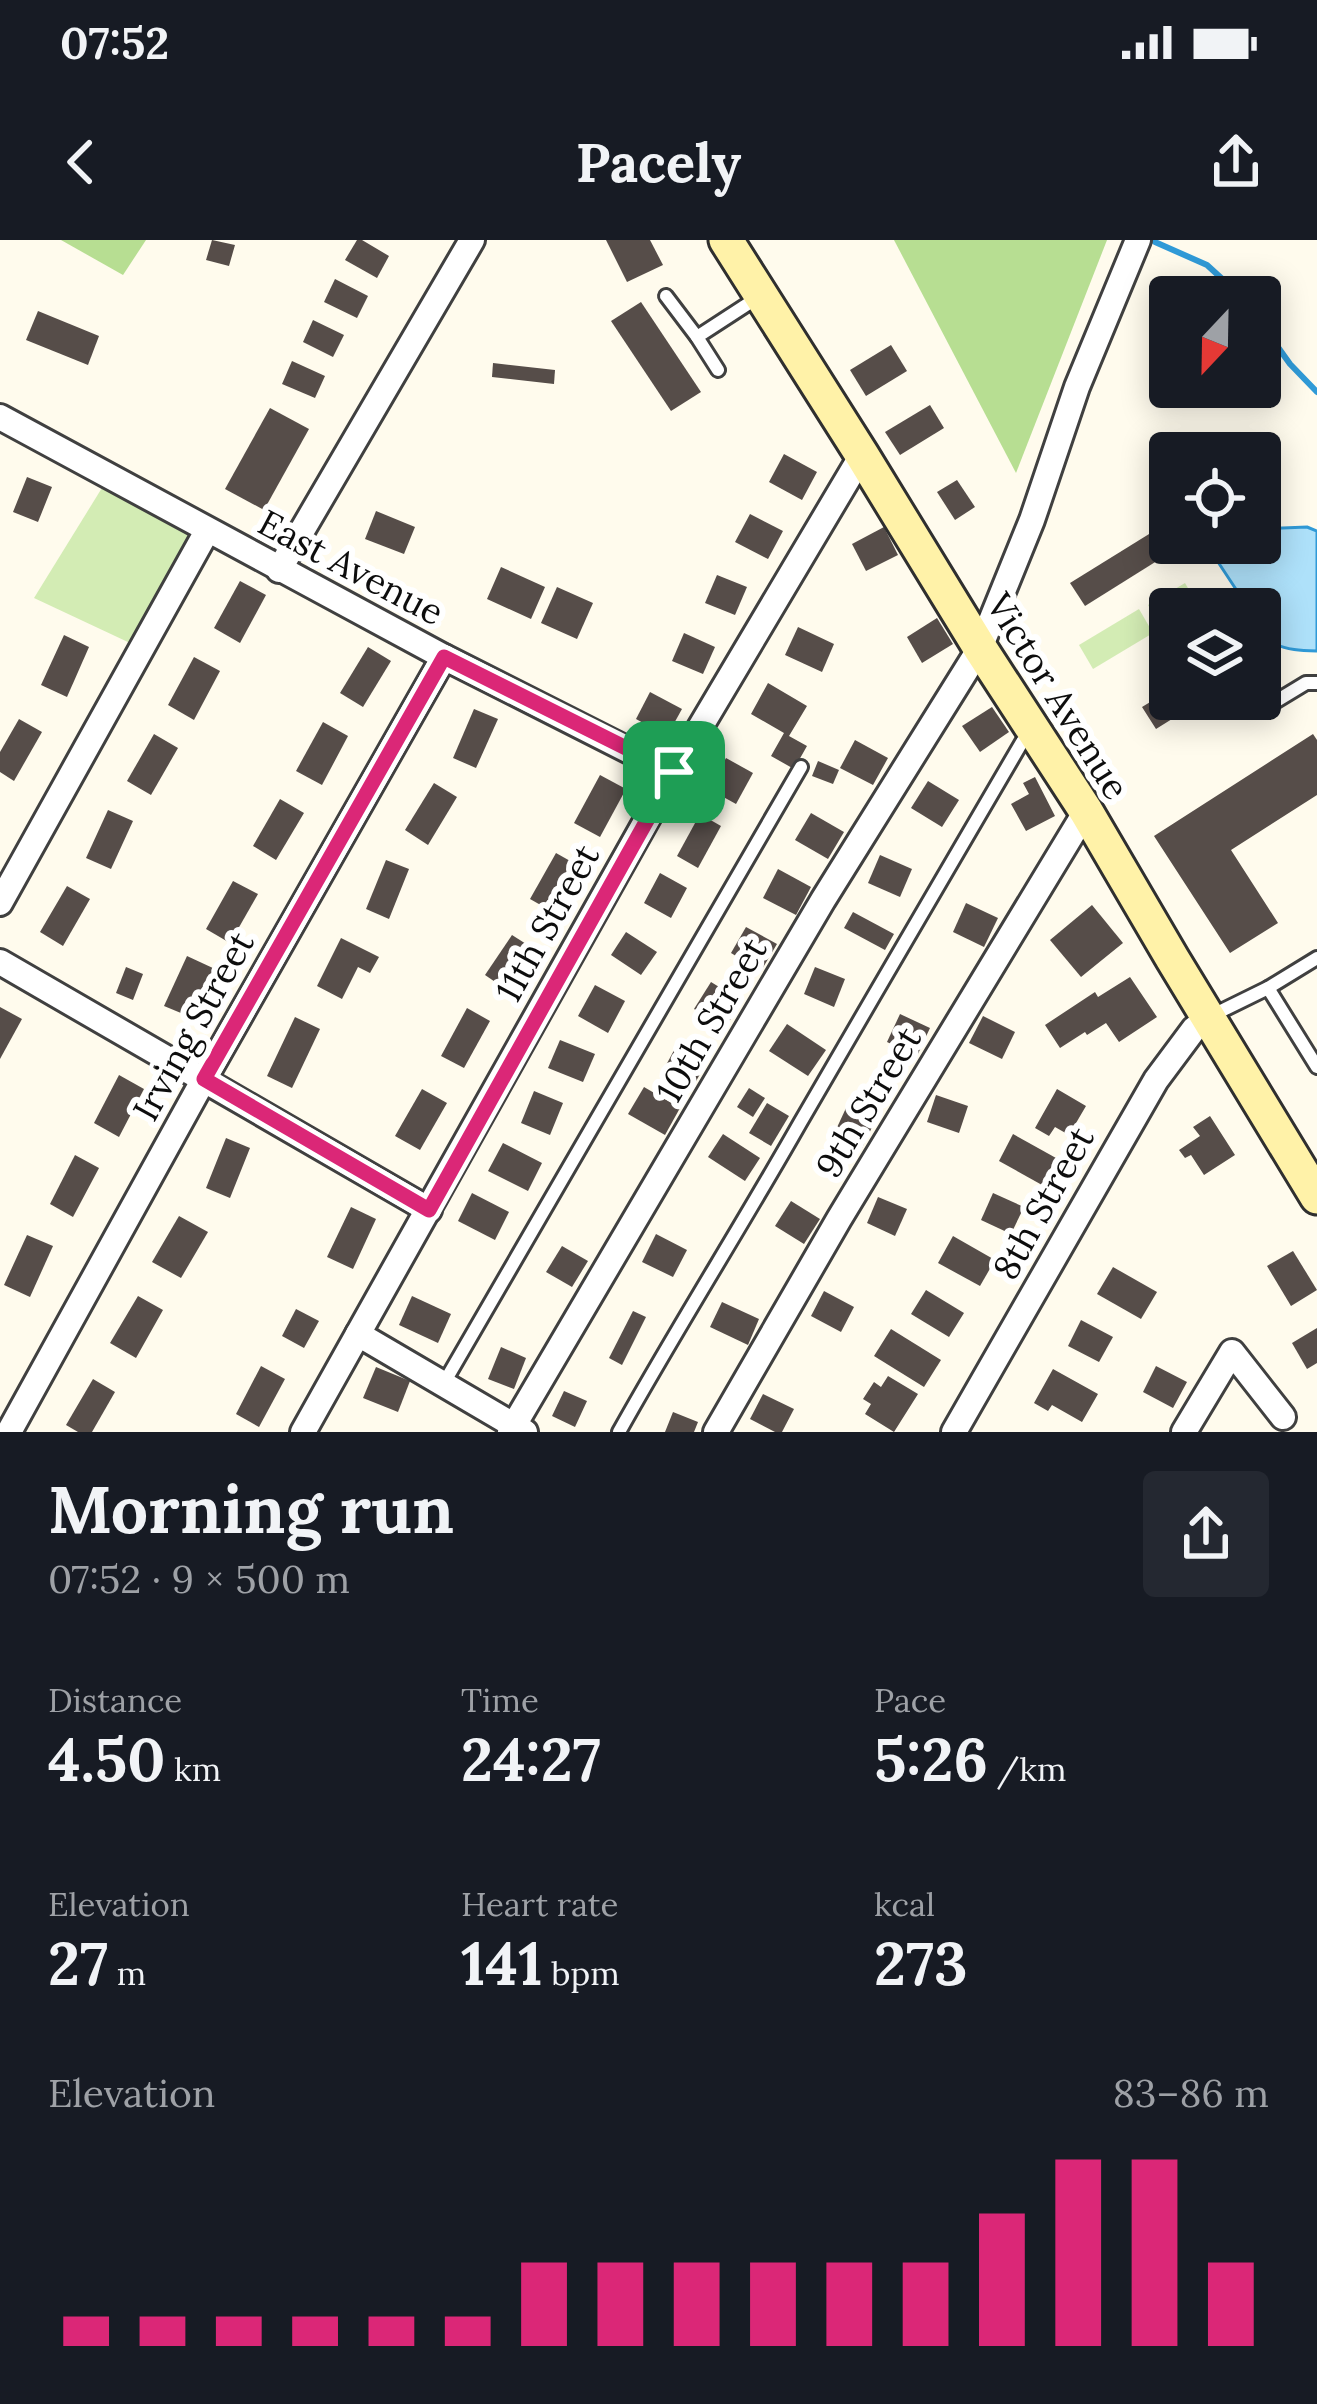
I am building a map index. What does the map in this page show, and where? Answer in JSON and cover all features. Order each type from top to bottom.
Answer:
[{"type":"street","points":[[279,570],[472,240]]},
{"type":"street","name":"Victor Avenue","points":[[726,240],[1086,811],[1317,1197]]},
{"type":"street","name":"10th Street","points":[[516,1430],[823,900],[980,648],[1032,520],[1077,387],[1138,240]]},
{"type":"street","name":"East Avenue","points":[[0,417],[444,657],[674,772]]},
{"type":"street","name":"11th Street","points":[[303,1432],[674,772],[862,454]]},
{"type":"street","points":[[0,903],[207,531]]},
{"type":"street","name":"Irving Street","points":[[9,1432],[444,657]]},
{"type":"street","name":"9th Street","points":[[716,1432],[1086,811]]},
{"type":"street","points":[[0,962],[429,1210]]},
{"type":"street","name":"8th Street","points":[[954,1432],[1156,1079],[1208,1018]]},
{"type":"street","points":[[358,1334],[516,1430]]},
{"type":"street","points":[[1184,1432],[1232,1352],[1283,1417]]},
{"type":"lane","points":[[697,337],[761,295]]},
{"type":"lane","points":[[666,296],[718,370]]},
{"type":"lane","points":[[1281,698],[1317,682]]},
{"type":"lane","points":[[619,1432],[1022,742],[1035,733]]},
{"type":"lane","points":[[443,1384],[801,766]]},
{"type":"lane","points":[[1208,1018],[1317,958]]},
{"type":"lane","points":[[1268,988],[1317,1067]]},
{"type":"green space","points":[[61,240],[146,240],[123,275]]},
{"type":"green space","points":[[894,240],[1107,240],[1016,473]]},
{"type":"green space","points":[[105,483],[194,533],[130,643],[34,598]]},
{"type":"green space","points":[[1139,609],[1149,626],[1149,635],[1093,669],[1079,645]]},
{"type":"water","points":[[1281,528],[1317,531],[1317,651],[1281,646],[1281,588],[1235,588],[1219,564],[1281,564]]},
{"type":"building","points":[[212,240],[235,245],[229,266],[206,260]]},
{"type":"building","points":[[357,240],[389,256],[377,278],[345,260]]},
{"type":"building","points":[[606,240],[650,240],[663,265],[627,282]]},
{"type":"building","points":[[335,279],[368,296],[357,318],[324,302]]},
{"type":"building","points":[[641,302],[701,392],[671,411],[611,321]]},
{"type":"building","points":[[38,311],[99,336],[88,365],[26,340]]},
{"type":"building","points":[[313,320],[344,335],[333,357],[303,342]]},
{"type":"building","points":[[891,345],[907,371],[866,396],[850,370]]},
{"type":"building","points":[[292,361],[325,376],[315,398],[282,384]]},
{"type":"building","points":[[493,363],[555,370],[554,384],[492,377]]},
{"type":"building","points":[[930,405],[944,428],[900,455],[885,432]]},
{"type":"building","points":[[270,408],[309,429],[264,510],[225,489]]},
{"type":"building","points":[[784,454],[817,472],[802,500],[769,482]]},
{"type":"building","points":[[27,477],[52,487],[38,522],[13,512]]},
{"type":"building","points":[[957,480],[975,507],[955,520],[937,492]]},
{"type":"building","points":[[376,511],[415,527],[404,554],[365,539]]},
{"type":"building","points":[[750,514],[783,531],[768,559],[735,542]]},
{"type":"building","points":[[884,527],[898,555],[866,571],[852,544]]},
{"type":"building","points":[[1149,534],[1152,564],[1085,606],[1070,583]]},
{"type":"building","points":[[501,567],[545,587],[531,619],[487,599]]},
{"type":"building","points":[[717,575],[747,587],[735,615],[705,603]]},
{"type":"building","points":[[240,581],[266,595],[240,643],[214,628]]},
{"type":"building","points":[[557,587],[593,603],[577,639],[541,623]]},
{"type":"building","points":[[937,618],[953,644],[922,663],[907,637]]},
{"type":"building","points":[[798,627],[834,644],[822,672],[785,655]]},
{"type":"building","points":[[684,633],[715,647],[703,674],[672,661]]},
{"type":"building","points":[[64,635],[89,647],[67,697],[41,685]]},
{"type":"building","points":[[368,647],[391,661],[363,707],[340,693]]},
{"type":"building","points":[[194,657],[220,671],[194,720],[168,705]]},
{"type":"building","points":[[768,683],[807,706],[789,736],[807,746],[794,769],[771,756],[784,733],[751,714]]},
{"type":"building","points":[[650,692],[682,709],[667,736],[636,719]]},
{"type":"building","points":[[992,707],[1009,732],[980,752],[962,726]]},
{"type":"building","points":[[474,709],[498,719],[476,768],[453,758]]},
{"type":"building","points":[[19,719],[42,732],[14,781],[0,772],[0,752]]},
{"type":"building","points":[[1150,720],[1170,720],[1156,729]]},
{"type":"building","points":[[323,722],[348,736],[322,785],[296,771]]},
{"type":"building","points":[[154,734],[178,748],[151,795],[127,781]]},
{"type":"building","points":[[1313,734],[1317,795],[1231,850],[1278,923],[1230,953],[1154,836]]},
{"type":"building","points":[[855,740],[888,758],[873,785],[840,768]]},
{"type":"building","points":[[726,758],[753,773],[736,804],[709,789]]},
{"type":"building","points":[[818,761],[839,770],[833,784],[812,776]]},
{"type":"building","points":[[600,775],[626,789],[600,837],[574,823]]},
{"type":"building","points":[[1035,777],[1055,816],[1026,831],[1011,804],[1029,794],[1023,783]]},
{"type":"building","points":[[928,781],[959,800],[942,827],[911,808]]},
{"type":"building","points":[[434,783],[457,797],[428,845],[405,830]]},
{"type":"building","points":[[280,799],[304,813],[276,860],[253,846]]},
{"type":"building","points":[[108,810],[133,821],[111,869],[86,858]]},
{"type":"building","points":[[811,813],[844,832],[828,859],[795,840]]},
{"type":"building","points":[[700,814],[721,826],[698,868],[677,856]]},
{"type":"building","points":[[556,853],[579,866],[553,912],[530,899]]},
{"type":"building","points":[[880,855],[912,869],[900,897],[868,883]]},
{"type":"building","points":[[386,860],[409,869],[389,919],[366,909]]},
{"type":"building","points":[[778,869],[811,887],[796,915],[763,898]]},
{"type":"building","points":[[660,873],[687,888],[671,918],[644,903]]},
{"type":"building","points":[[233,881],[258,894],[230,943],[206,929]]},
{"type":"building","points":[[67,886],[90,899],[63,946],[40,932]]},
{"type":"building","points":[[966,903],[998,918],[984,947],[953,932]]},
{"type":"building","points":[[1092,905],[1123,943],[1081,977],[1050,940]]},
{"type":"building","points":[[853,912],[894,934],[885,950],[844,928]]},
{"type":"building","points":[[746,927],[777,944],[761,971],[731,953]]},
{"type":"building","points":[[626,932],[657,952],[641,975],[611,955]]},
{"type":"building","points":[[512,935],[534,949],[507,990],[485,975]]},
{"type":"building","points":[[341,938],[379,957],[370,973],[358,967],[342,999],[317,986]]},
{"type":"building","points":[[187,956],[215,969],[193,1018],[164,1006]]},
{"type":"building","points":[[126,967],[143,974],[133,1000],[116,993]]},
{"type":"building","points":[[815,967],[845,979],[834,1007],[804,994]]},
{"type":"building","points":[[1130,977],[1157,1017],[1119,1042],[1106,1023],[1060,1048],[1045,1025],[1095,992],[1098,997]]},
{"type":"building","points":[[711,982],[742,1001],[725,1028],[694,1009]]},
{"type":"building","points":[[595,985],[625,1001],[608,1033],[578,1016]]},
{"type":"building","points":[[0,1007],[22,1019],[0,1059]]},
{"type":"building","points":[[467,1008],[490,1021],[464,1068],[441,1056]]},
{"type":"building","points":[[900,1014],[930,1028],[917,1056],[887,1042]]},
{"type":"building","points":[[983,1016],[1015,1032],[1002,1059],[969,1043]]},
{"type":"building","points":[[295,1017],[320,1029],[292,1088],[267,1076]]},
{"type":"building","points":[[787,1024],[826,1050],[808,1076],[769,1051]]},
{"type":"building","points":[[560,1040],[595,1054],[583,1082],[548,1068]]},
{"type":"building","points":[[679,1041],[709,1058],[695,1083],[665,1067]]},
{"type":"building","points":[[119,1075],[144,1089],[119,1137],[94,1123]]},
{"type":"building","points":[[644,1087],[680,1108],[665,1135],[628,1114]]},
{"type":"building","points":[[749,1088],[765,1098],[753,1117],[737,1107]]},
{"type":"building","points":[[422,1089],[447,1103],[420,1150],[395,1136]]},
{"type":"building","points":[[1057,1089],[1086,1106],[1069,1135],[1055,1127],[1049,1136],[1035,1128]]},
{"type":"building","points":[[534,1091],[563,1103],[550,1135],[521,1123]]},
{"type":"building","points":[[936,1095],[968,1106],[959,1133],[927,1122]]},
{"type":"building","points":[[767,1103],[789,1116],[771,1146],[749,1133]]},
{"type":"building","points":[[846,1108],[875,1121],[862,1148],[834,1134]]},
{"type":"building","points":[[1210,1116],[1235,1155],[1204,1175],[1191,1155],[1185,1158],[1179,1150],[1200,1136],[1193,1127]]},
{"type":"building","points":[[723,1134],[760,1158],[745,1181],[708,1157]]},
{"type":"building","points":[[1013,1134],[1056,1158],[1042,1185],[999,1161]]},
{"type":"building","points":[[226,1138],[250,1148],[230,1198],[206,1188]]},
{"type":"building","points":[[503,1143],[542,1163],[528,1191],[488,1171]]},
{"type":"building","points":[[75,1155],[99,1168],[73,1217],[50,1204]]},
{"type":"building","points":[[472,1193],[509,1212],[495,1240],[458,1221]]},
{"type":"building","points":[[993,1193],[1024,1207],[1011,1234],[981,1220]]},
{"type":"building","points":[[878,1197],[907,1209],[895,1236],[867,1223]]},
{"type":"building","points":[[791,1201],[820,1219],[804,1244],[775,1226]]},
{"type":"building","points":[[351,1207],[376,1219],[353,1269],[327,1257]]},
{"type":"building","points":[[179,1216],[208,1232],[181,1278],[152,1262]]},
{"type":"building","points":[[656,1234],[687,1250],[673,1277],[642,1262]]},
{"type":"building","points":[[27,1235],[53,1246],[30,1297],[4,1285]]},
{"type":"building","points":[[953,1236],[995,1260],[980,1286],[938,1263]]},
{"type":"building","points":[[562,1246],[588,1261],[572,1287],[546,1272]]},
{"type":"building","points":[[1293,1251],[1317,1290],[1291,1306],[1267,1266]]},
{"type":"building","points":[[1113,1267],[1157,1292],[1141,1319],[1097,1294]]},
{"type":"building","points":[[926,1290],[964,1313],[949,1337],[911,1314]]},
{"type":"building","points":[[824,1291],[854,1307],[841,1332],[811,1316]]},
{"type":"building","points":[[138,1296],[163,1310],[136,1358],[110,1343]]},
{"type":"building","points":[[412,1296],[451,1314],[438,1343],[399,1325]]},
{"type":"building","points":[[722,1302],[759,1319],[748,1345],[710,1327]]},
{"type":"building","points":[[296,1309],[319,1321],[304,1348],[282,1336]]},
{"type":"building","points":[[633,1311],[646,1317],[622,1365],[609,1358]]},
{"type":"building","points":[[1081,1320],[1113,1337],[1099,1362],[1068,1346]]},
{"type":"building","points":[[1317,1328],[1317,1363],[1307,1369],[1292,1343]]},
{"type":"building","points":[[891,1329],[941,1360],[924,1387],[874,1356]]},
{"type":"building","points":[[501,1347],[526,1358],[514,1389],[488,1379]]},
{"type":"building","points":[[261,1366],[285,1379],[259,1427],[236,1414]]},
{"type":"building","points":[[1156,1366],[1187,1382],[1173,1408],[1143,1392]]},
{"type":"building","points":[[376,1367],[410,1381],[398,1412],[363,1398]]},
{"type":"building","points":[[1053,1369],[1098,1394],[1082,1422],[1052,1405],[1048,1411],[1034,1403]]},
{"type":"building","points":[[888,1376],[918,1394],[894,1432],[865,1414],[871,1404],[863,1399],[874,1382],[881,1387]]},
{"type":"building","points":[[93,1379],[115,1392],[92,1432],[78,1432],[66,1425]]},
{"type":"building","points":[[564,1391],[587,1401],[575,1427],[552,1416]]},
{"type":"building","points":[[763,1394],[794,1409],[782,1432],[750,1419]]},
{"type":"building","points":[[673,1412],[698,1422],[694,1432],[665,1432]]},
{"type":"waterway","points":[[1155,242],[1207,265],[1219,276]]},
{"type":"waterway","points":[[1281,351],[1317,392]]},
{"type":"route","points":[[444,657],[674,772],[429,1210],[204,1079],[444,657]]}]
